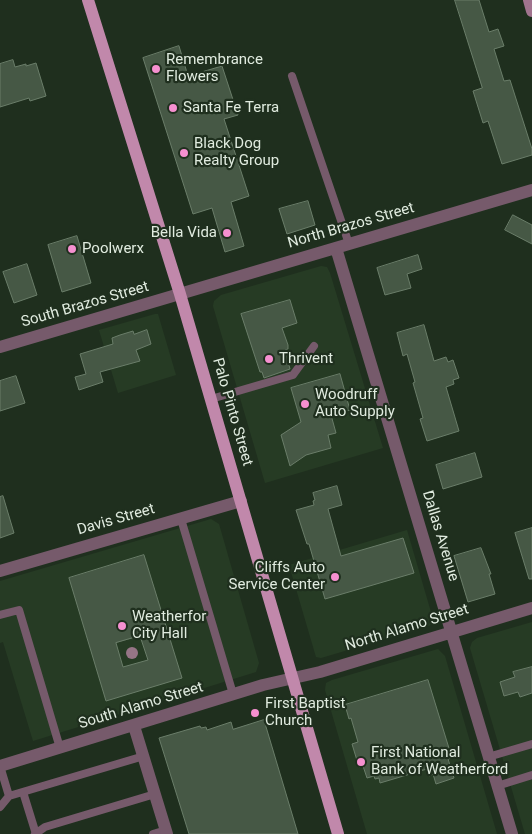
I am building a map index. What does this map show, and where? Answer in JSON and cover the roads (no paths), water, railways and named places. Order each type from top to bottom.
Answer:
[{"type":"main road","name":"Palo Pinto Street","points":[[88,0],[180,294],[338,834]]},
{"type":"street","points":[[528,0],[532,11]]},
{"type":"street","name":"North Brazos Street","points":[[180,294],[532,190]]},
{"type":"street","name":"Dallas Avenue","points":[[336,248],[512,834]]},
{"type":"street","name":"South Brazos Street","points":[[0,347],[180,294]]},
{"type":"street","name":"Davis Street","points":[[0,571],[241,501]]},
{"type":"street","name":"North Alamo Street","points":[[292,679],[532,608]]},
{"type":"street","name":"South Alamo Street","points":[[0,766],[233,694],[292,679]]},
{"type":"street","points":[[134,726],[155,794],[162,833]]},
{"type":"lane","points":[[292,76],[349,244]]},
{"type":"lane","points":[[211,399],[293,375],[314,346]]},
{"type":"lane","points":[[181,518],[233,694]]},
{"type":"lane","points":[[0,615],[19,610],[60,748]]},
{"type":"lane","points":[[488,757],[532,744]]},
{"type":"lane","points":[[0,807],[10,796],[144,756]]},
{"type":"lane","points":[[0,766],[10,796]]},
{"type":"lane","points":[[497,786],[532,775]]},
{"type":"lane","points":[[23,792],[35,834],[45,827],[155,794]]},
{"type":"place","name":"Remembrance Flowers","points":[[156,69]]},
{"type":"place","name":"Santa Fe Terra","points":[[173,108]]},
{"type":"place","name":"Black Dog Realty Group","points":[[184,153]]},
{"type":"place","name":"Bella Vida","points":[[227,233]]},
{"type":"place","name":"Poolwerx","points":[[72,249]]},
{"type":"place","name":"Thrivent","points":[[269,359]]},
{"type":"place","name":"Woodruff Auto Supply","points":[[305,404]]},
{"type":"place","name":"Cliffs Auto Service Center","points":[[335,577]]},
{"type":"place","name":"Weatherfor City Hall","points":[[122,626]]},
{"type":"place","name":"First Baptist Church","points":[[255,713]]},
{"type":"place","name":"First National Bank of Weatherford","points":[[361,762]]}]
